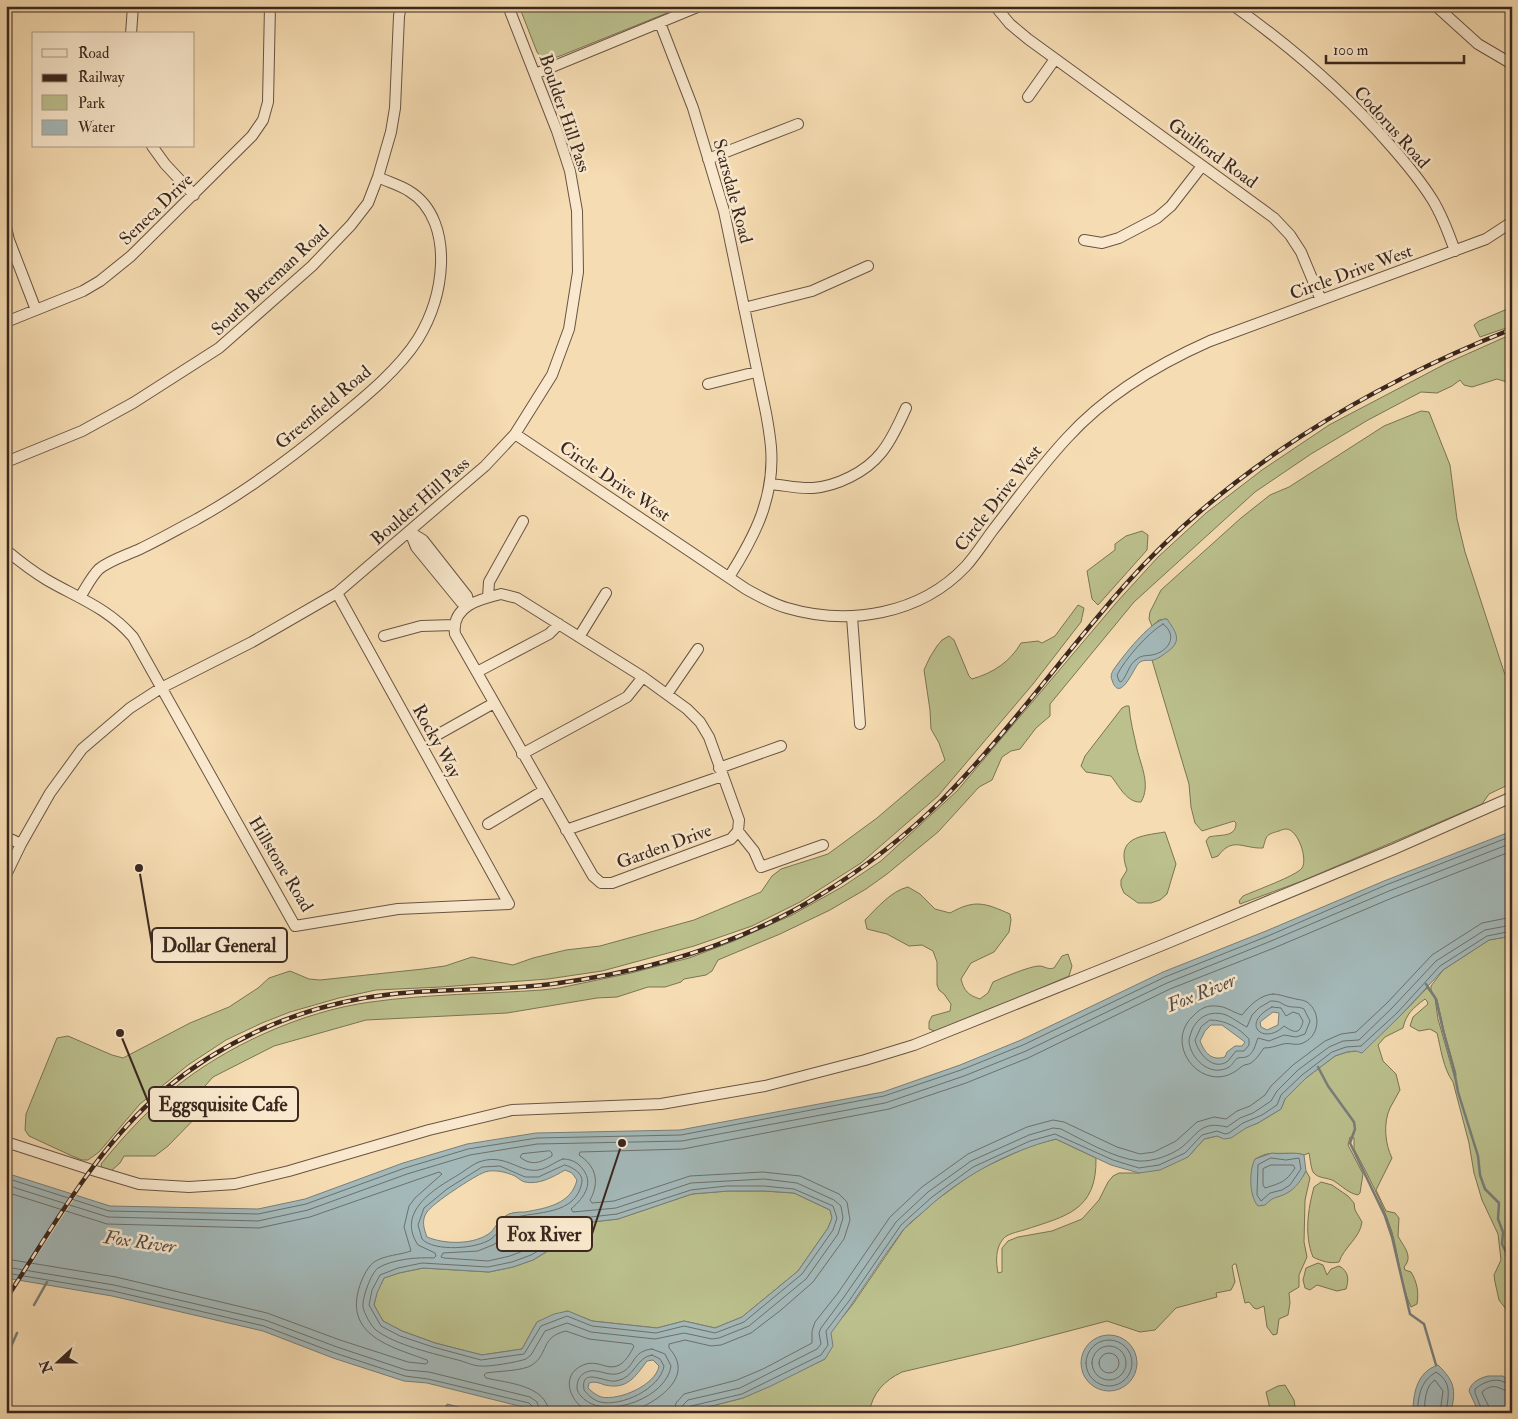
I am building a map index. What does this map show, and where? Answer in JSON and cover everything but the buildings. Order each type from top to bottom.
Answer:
[{"type":"street","points":[[131,32],[133,6]]},
{"type":"street","name":"Seneca Drive","points":[[6,322],[83,291],[100,281],[131,256],[248,142],[263,120],[269,95],[270,6]]},
{"type":"street","name":"South Bereman Road","points":[[6,462],[82,431],[133,403],[219,348],[312,266],[351,225],[368,203],[378,177],[391,132],[395,108],[399,16],[402,6]]},
{"type":"street","name":"Boulder Hill Pass","points":[[6,875],[50,793],[82,749],[130,708],[162,688],[252,642],[337,593],[486,466],[515,434],[552,375],[569,329],[578,272],[577,211],[570,171],[508,6]]},
{"type":"street","points":[[535,74],[700,6]]},
{"type":"street","name":"Guilford Road","points":[[995,6],[1010,24],[1055,59],[1274,218],[1290,235],[1302,252],[1321,300]]},
{"type":"street","name":"Codorus Road","points":[[1234,6],[1278,38],[1334,87],[1374,126],[1412,171],[1433,200],[1455,251]]},
{"type":"street","points":[[1436,6],[1478,44],[1512,64]]},
{"type":"street","name":"Scarsdale Road","points":[[660,23],[694,108],[724,211],[766,413],[771,446],[770,484],[758,528],[729,577]]},
{"type":"street","points":[[1028,97],[1055,59]]},
{"type":"street","points":[[708,159],[798,124]]},
{"type":"street","points":[[153,148],[165,164],[194,195]]},
{"type":"street","points":[[1084,240],[1102,243],[1119,238],[1157,218],[1175,202],[1202,166]]},
{"type":"street","name":"Greenfield Road","points":[[80,597],[92,578],[102,567],[210,512],[260,479],[310,442],[367,396],[417,340],[431,311],[439,284],[441,259],[438,231],[429,212],[410,191],[378,177]]},
{"type":"street","name":"Circle Drive West","points":[[515,434],[746,588],[785,608],[813,615],[852,617],[892,610],[931,593],[966,566],[1068,436],[1112,398],[1146,373],[1182,353],[1210,341],[1486,240],[1512,222]]},
{"type":"street","points":[[6,227],[9,240],[36,310]]},
{"type":"street","points":[[744,308],[812,290],[868,266]]},
{"type":"street","points":[[708,384],[756,372]]},
{"type":"street","points":[[770,484],[812,488],[844,480],[868,465],[882,452],[906,408]]},
{"type":"street","points":[[488,597],[489,582],[523,521]]},
{"type":"street","points":[[410,532],[416,547],[461,602],[469,605]]},
{"type":"street","points":[[6,550],[47,580],[114,617],[133,637],[162,688]]},
{"type":"street","name":"Rocky Way","points":[[337,593],[509,904]]},
{"type":"street","points":[[579,637],[606,593]]},
{"type":"street","name":"Garden Drive","points":[[501,594],[517,598],[643,677],[687,709],[700,722],[709,737],[739,820],[738,831],[732,839],[612,883],[601,883],[593,876],[455,634],[454,624],[461,610],[488,597],[501,594]]},
{"type":"street","points":[[852,617],[860,724]]},
{"type":"street","points":[[384,636],[422,626],[454,624]]},
{"type":"street","points":[[477,672],[550,634],[559,624]]},
{"type":"street","points":[[667,694],[698,649]]},
{"type":"street","points":[[522,754],[627,697],[643,677]]},
{"type":"street","name":"Hillstone Road","points":[[162,688],[295,926],[398,909],[509,904]]},
{"type":"street","points":[[437,735],[494,703]]},
{"type":"street","points":[[566,830],[721,772],[781,746]]},
{"type":"street","points":[[488,824],[543,791]]},
{"type":"street","points":[[6,1142],[139,1184],[189,1187],[235,1184],[290,1171],[429,1130],[512,1110],[661,1104],[766,1086],[914,1045],[1165,944],[1394,849],[1512,797]]},
{"type":"street","name":"Garden Drive","points":[[738,831],[754,851],[761,867],[823,845]]},
{"type":"street","points":[[6,837],[21,844]]},
{"type":"green space","points":[[519,6],[682,7],[560,56],[547,59],[537,52]]},
{"type":"green space","points":[[1512,307],[1512,326],[1480,337],[1474,325]]},
{"type":"green space","points":[[1512,334],[1512,387],[1507,382],[1497,379],[1472,387],[1464,385],[1460,380],[1437,393],[1421,392],[1368,420],[1311,454],[1255,492],[1134,602],[1050,704],[1050,716],[1036,728],[1020,749],[1011,751],[1002,757],[992,780],[979,787],[938,832],[866,889],[830,910],[780,934],[718,960],[712,971],[706,975],[684,979],[681,982],[665,987],[648,987],[617,997],[597,998],[507,1013],[366,1020],[274,1046],[213,1077],[205,1086],[204,1109],[168,1146],[155,1156],[124,1156],[120,1163],[111,1171],[102,1168],[101,1164],[126,1135],[172,1090],[193,1074],[240,1045],[292,1022],[319,1013],[371,1002],[392,999],[542,990],[631,973],[689,958],[734,941],[792,915],[842,887],[881,861],[957,791],[1116,603],[1158,557],[1206,513],[1262,470],[1329,425],[1447,363]]},
{"type":"green space","points":[[1421,411],[1429,412],[1450,465],[1457,519],[1465,552],[1504,672],[1505,674],[1512,673],[1512,783],[1489,794],[1482,804],[1302,881],[1240,904],[1239,901],[1243,896],[1284,879],[1302,868],[1304,858],[1301,845],[1290,830],[1285,829],[1269,835],[1263,848],[1234,845],[1229,846],[1218,856],[1212,858],[1206,841],[1209,837],[1230,833],[1235,828],[1236,823],[1234,821],[1202,831],[1195,823],[1191,807],[1189,784],[1152,660],[1160,657],[1176,636],[1167,619],[1159,620],[1152,626],[1149,619],[1150,612],[1161,590],[1241,518],[1270,495],[1289,487],[1384,426]]},
{"type":"green space","points":[[1142,531],[1148,535],[1147,550],[1098,605],[1092,599],[1087,571],[1115,550],[1115,544],[1126,536]]},
{"type":"green space","points":[[1078,605],[1084,608],[1081,622],[1033,684],[938,796],[861,863],[800,902],[752,926],[694,946],[602,971],[548,979],[376,990],[290,1012],[226,1040],[188,1065],[140,1104],[99,1152],[88,1160],[72,1156],[29,1136],[25,1130],[26,1114],[57,1038],[68,1036],[123,1058],[190,1023],[229,1007],[258,988],[269,978],[290,971],[309,979],[320,980],[445,966],[472,957],[513,965],[566,950],[600,946],[694,920],[761,892],[772,876],[781,869],[828,854],[877,818],[945,760],[939,743],[931,729],[924,670],[930,657],[942,640],[949,636],[954,640],[972,679],[987,674],[1000,666],[1012,656],[1021,643],[1038,641],[1042,643],[1055,636]]},
{"type":"green space","points":[[1129,706],[1133,733],[1145,782],[1144,796],[1141,802],[1136,802],[1127,797],[1111,776],[1086,772],[1081,766],[1085,756],[1122,708]]},
{"type":"green space","points":[[1165,832],[1176,864],[1167,894],[1160,900],[1151,903],[1138,903],[1124,893],[1121,886],[1121,880],[1127,870],[1124,851],[1132,840]]},
{"type":"green space","points":[[908,887],[920,894],[935,909],[950,913],[966,906],[980,904],[994,907],[1010,914],[1009,932],[994,952],[971,963],[961,979],[965,990],[972,996],[980,999],[988,993],[993,982],[1023,970],[1039,966],[1050,969],[1054,968],[1062,956],[1068,954],[1072,966],[1069,976],[937,1032],[929,1029],[929,1022],[932,1016],[950,1011],[951,1004],[937,985],[937,962],[933,951],[922,945],[909,946],[887,934],[867,929],[865,920],[890,896]]},
{"type":"green space","points":[[1512,936],[1512,1332],[1506,1309],[1499,1300],[1494,1275],[1501,1260],[1498,1234],[1482,1200],[1453,1082],[1445,1065],[1437,1033],[1430,1029],[1419,1031],[1410,1026],[1413,1017],[1428,1004],[1425,999],[1411,1012],[1403,1028],[1385,1037],[1378,1045],[1383,1061],[1396,1074],[1400,1090],[1386,1120],[1386,1140],[1392,1158],[1376,1190],[1386,1211],[1395,1213],[1399,1218],[1398,1236],[1408,1255],[1407,1263],[1404,1267],[1405,1270],[1411,1272],[1415,1280],[1418,1291],[1417,1304],[1411,1307],[1407,1298],[1392,1232],[1375,1190],[1354,1149],[1354,1138],[1350,1137],[1348,1145],[1363,1174],[1358,1195],[1348,1191],[1334,1181],[1315,1174],[1312,1170],[1309,1153],[1304,1155],[1270,1154],[1255,1159],[1252,1170],[1253,1196],[1262,1206],[1273,1197],[1284,1194],[1306,1171],[1310,1178],[1305,1200],[1304,1242],[1307,1257],[1299,1275],[1299,1287],[1289,1293],[1288,1315],[1279,1319],[1277,1334],[1273,1335],[1267,1327],[1264,1306],[1257,1309],[1249,1302],[1245,1303],[1236,1264],[1234,1264],[1232,1266],[1235,1282],[1231,1290],[1216,1293],[1217,1297],[1176,1308],[1155,1330],[1140,1332],[1107,1321],[902,1372],[880,1388],[873,1399],[869,1413],[683,1413],[743,1398],[825,1359],[830,1333],[853,1304],[904,1229],[935,1201],[976,1171],[1032,1145],[1056,1139],[1096,1158],[1095,1176],[1091,1190],[1076,1209],[1053,1220],[1012,1233],[1003,1239],[997,1251],[998,1273],[1002,1272],[1002,1248],[1008,1241],[1018,1237],[1052,1231],[1082,1219],[1099,1200],[1108,1182],[1119,1173],[1139,1173],[1188,1157],[1204,1139],[1220,1137],[1258,1123],[1281,1109],[1285,1099],[1306,1078],[1335,1056],[1356,1051],[1400,1016],[1427,988],[1435,998],[1438,1019],[1455,1079],[1456,1074],[1437,1000],[1431,991],[1431,986],[1443,970],[1489,940]]},
{"type":"green space","points":[[1321,1182],[1332,1185],[1348,1196],[1354,1203],[1355,1210],[1362,1222],[1358,1233],[1339,1262],[1336,1263],[1322,1261],[1313,1257],[1310,1249],[1308,1222],[1310,1204],[1314,1187]]},
{"type":"green space","points":[[728,1191],[794,1193],[830,1210],[832,1218],[828,1228],[798,1271],[742,1317],[715,1328],[684,1321],[657,1328],[592,1321],[567,1311],[537,1322],[522,1349],[482,1355],[435,1343],[402,1331],[383,1321],[374,1305],[377,1292],[384,1278],[399,1273],[423,1268],[489,1272],[513,1267],[533,1260],[551,1249],[566,1225],[618,1219],[692,1194]]},
{"type":"green space","points":[[1318,1263],[1323,1265],[1327,1275],[1331,1269],[1339,1266],[1345,1270],[1348,1282],[1346,1289],[1337,1291],[1317,1285],[1310,1290],[1305,1288],[1303,1280],[1306,1268]]},
{"type":"green space","points":[[1285,1385],[1294,1400],[1296,1413],[1271,1413],[1266,1392]]},
{"type":"water","points":[[1164,619],[1167,619],[1175,632],[1175,644],[1158,658],[1141,662],[1123,687],[1115,687],[1111,677],[1114,669],[1144,633]]},
{"type":"water","points":[[1512,831],[1512,936],[1489,940],[1443,970],[1362,1053],[1356,1051],[1347,1052],[1335,1056],[1306,1078],[1285,1099],[1281,1109],[1231,1138],[1224,1139],[1217,1136],[1204,1139],[1188,1157],[1160,1170],[1139,1173],[1111,1165],[1056,1139],[1019,1151],[985,1167],[938,1199],[903,1230],[831,1333],[833,1346],[825,1359],[743,1398],[684,1413],[531,1413],[527,1408],[427,1383],[404,1381],[333,1358],[263,1331],[112,1296],[6,1278],[6,1173],[110,1206],[258,1209],[305,1199],[403,1163],[467,1144],[536,1133],[680,1130],[883,1092],[960,1065],[1021,1040],[1163,972],[1384,881]],"holes":[[[1273,1012],[1279,1013],[1278,1025],[1267,1030],[1261,1027],[1260,1022]],[[1211,1025],[1222,1025],[1245,1042],[1242,1046],[1235,1046],[1227,1052],[1225,1057],[1212,1057],[1206,1052],[1200,1041],[1205,1031]],[[565,1170],[572,1173],[577,1180],[574,1188],[564,1200],[542,1209],[509,1214],[501,1219],[490,1233],[473,1241],[449,1242],[427,1237],[424,1228],[427,1212],[445,1196],[480,1174],[489,1171],[500,1171],[515,1176],[524,1182],[530,1183],[546,1180]],[[728,1191],[794,1193],[830,1210],[832,1218],[828,1228],[798,1271],[742,1317],[715,1328],[684,1321],[657,1328],[592,1321],[568,1311],[554,1314],[537,1322],[522,1349],[482,1355],[435,1343],[402,1331],[383,1321],[374,1305],[384,1278],[423,1268],[489,1272],[513,1267],[533,1260],[551,1249],[566,1225],[618,1219],[692,1194]],[[653,1360],[659,1366],[656,1373],[644,1385],[617,1397],[601,1397],[588,1388],[589,1383],[593,1382],[619,1386],[634,1377],[647,1361]]]},
{"type":"water","points":[[1272,1153],[1297,1153],[1304,1155],[1306,1171],[1298,1184],[1290,1191],[1273,1198],[1265,1205],[1258,1206],[1252,1190],[1251,1176],[1253,1164],[1255,1159]]},
{"type":"water","points":[[1103,1335],[1115,1335],[1125,1339],[1133,1347],[1137,1363],[1133,1379],[1125,1387],[1115,1391],[1103,1391],[1093,1387],[1085,1379],[1081,1369],[1081,1357],[1085,1347],[1093,1339]]},
{"type":"water","points":[[1438,1365],[1448,1376],[1453,1386],[1451,1413],[1413,1413],[1415,1391],[1421,1378],[1431,1368]]},
{"type":"water","points":[[1488,1376],[1503,1376],[1512,1383],[1512,1413],[1479,1413],[1469,1391],[1476,1381]]},
{"type":"water","points":[[447,1404],[482,1413],[444,1413]]},
{"type":"pier","points":[[75,1192],[78,1193],[19,1283],[15,1282]]},
{"type":"waterway","points":[[1426,984],[1436,999],[1458,1092],[1478,1156],[1480,1175],[1485,1189],[1499,1203],[1498,1219],[1503,1232],[1502,1244],[1508,1256],[1512,1294]]},
{"type":"waterway","points":[[1318,1067],[1328,1086],[1354,1122],[1355,1129],[1350,1143],[1385,1216],[1392,1237],[1410,1314],[1424,1324],[1436,1365]]},
{"type":"waterway","points":[[34,1305],[47,1282]]},
{"type":"waterway","points":[[6,1358],[17,1333]]},
{"type":"railway","points":[[6,1299],[78,1188],[117,1136],[164,1090],[215,1053],[243,1038],[301,1014],[362,998],[413,992],[513,988],[552,984],[587,979],[655,964],[689,954],[755,929],[817,897],[867,864],[899,839],[943,799],[1013,721],[1125,585],[1165,543],[1209,504],[1255,468],[1353,404],[1405,377],[1512,329]]},
{"type":"place","name":"Dollar General","points":[[139,868]]},
{"type":"place","name":"Eggsquisite Cafe","points":[[120,1033]]},
{"type":"place","name":"Fox River","points":[[622,1143]]}]
